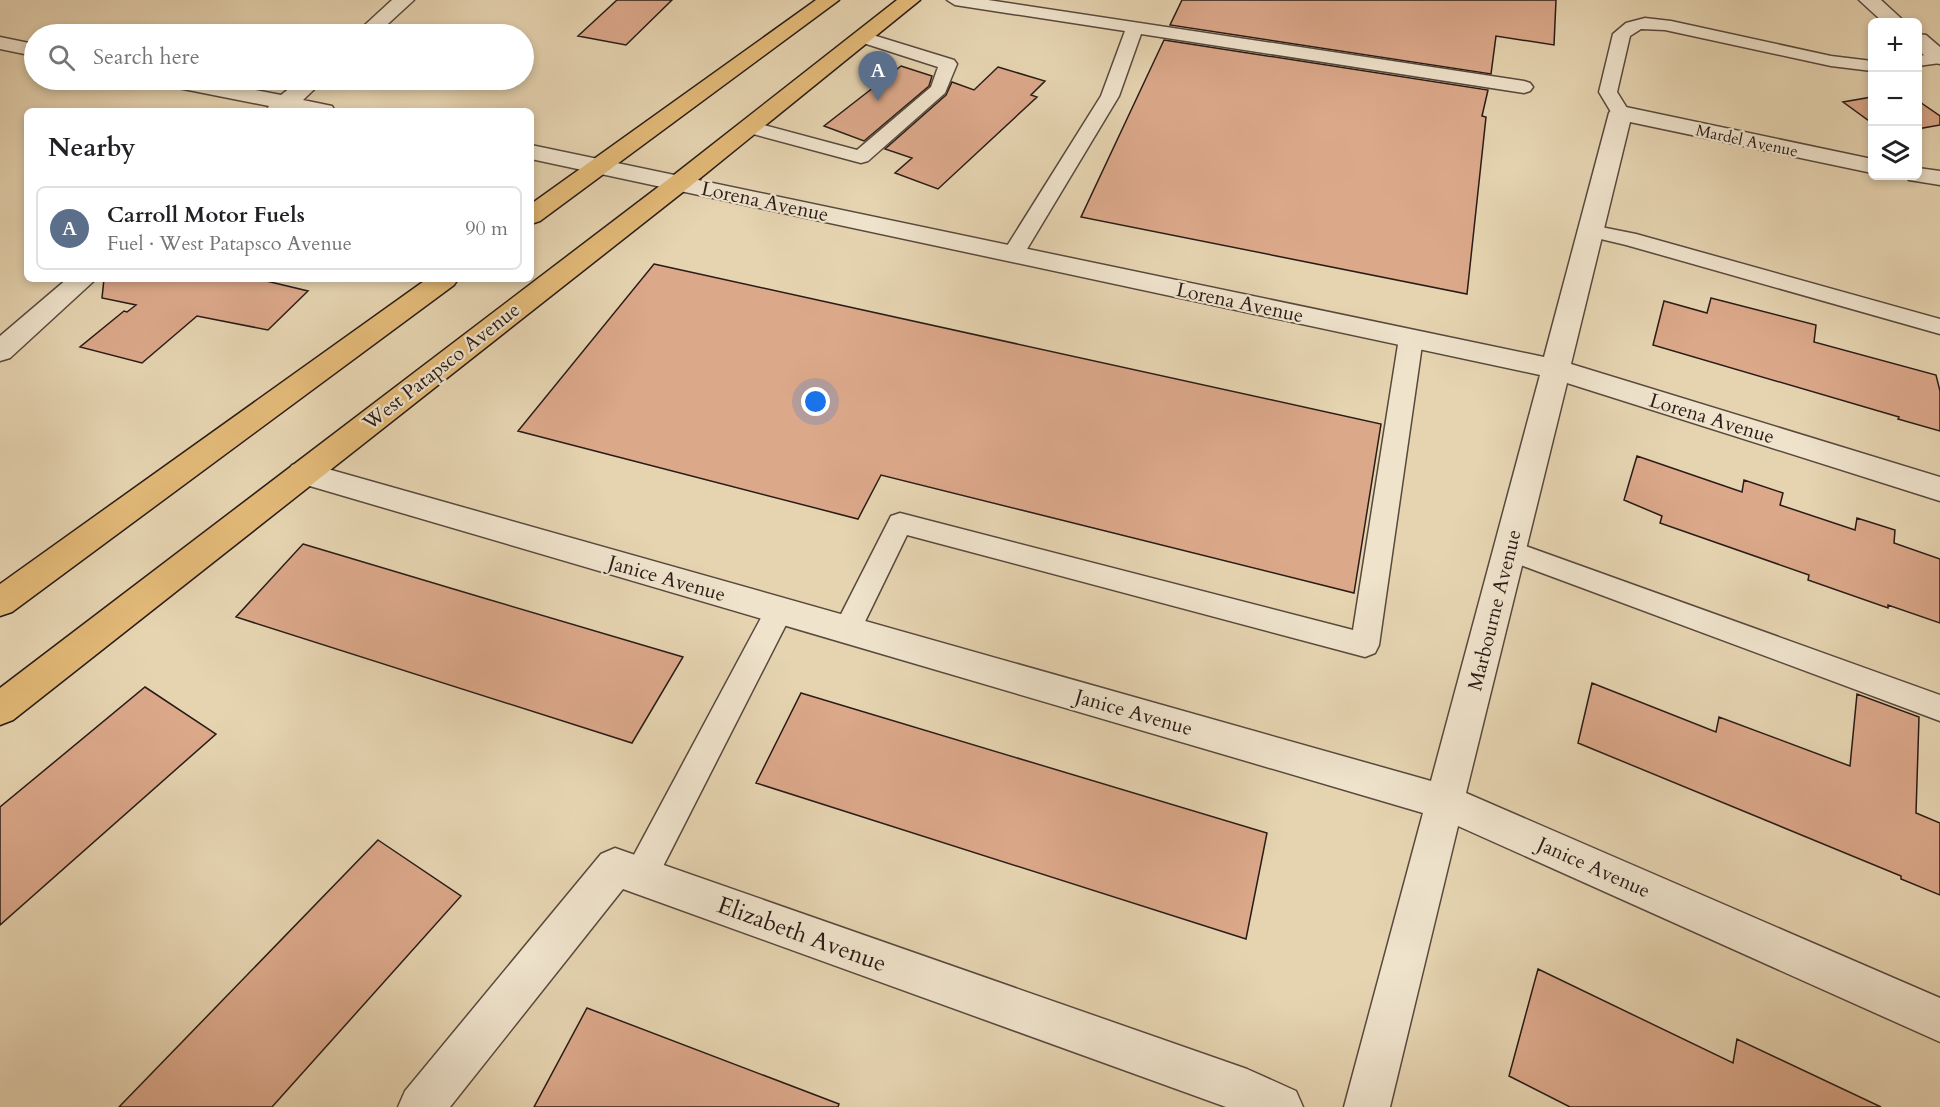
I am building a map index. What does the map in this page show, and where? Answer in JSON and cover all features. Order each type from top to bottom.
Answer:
[{"type":"main road","points":[[534,214],[829,0]]},
{"type":"main road","name":"West Patapsco Avenue","points":[[0,709],[679,183],[910,0]]},
{"type":"main road","points":[[0,602],[441,282]]},
{"type":"street","points":[[376,24],[404,0]]},
{"type":"street","points":[[1869,0],[1890,18]]},
{"type":"street","points":[[0,43],[24,48]]},
{"type":"street","points":[[1922,44],[1940,58]]},
{"type":"street","points":[[213,90],[281,107],[301,90]]},
{"type":"street","name":"Mardel Avenue","points":[[1621,113],[1868,165]]},
{"type":"street","name":"Marbourne Avenue","points":[[1367,1107],[1621,113]]},
{"type":"street","name":"Lorena Avenue","points":[[534,153],[1556,369],[1940,489]]},
{"type":"street","points":[[1922,176],[1940,178]]},
{"type":"street","points":[[0,351],[80,282]]},
{"type":"street","name":"Janice Avenue","points":[[303,473],[1445,802],[1940,1020]]},
{"type":"street","name":"Elizabeth Avenue","points":[[421,1107],[615,867],[1247,1092],[1280,1107]]},
{"type":"lane","points":[[955,0],[1004,3],[1135,27],[1524,87]]},
{"type":"lane","points":[[1621,113],[1608,92],[1622,34],[1627,28],[1640,24],[1653,23],[1671,26],[1831,61],[1868,66]]},
{"type":"lane","points":[[1013,254],[1110,96],[1135,27]]},
{"type":"lane","points":[[749,127],[861,157],[939,89],[948,64],[863,37]]},
{"type":"lane","points":[[1922,60],[1940,58]]},
{"type":"lane","points":[[1591,231],[1640,242],[1940,327]]},
{"type":"lane","points":[[847,630],[900,523],[1365,645],[1411,338]]},
{"type":"lane","points":[[1509,550],[1940,708]]},
{"type":"lane","points":[[640,877],[779,611]]},
{"type":"building","points":[[617,0],[672,0],[626,45],[578,36]]},
{"type":"building","points":[[1182,0],[1556,0],[1554,45],[1496,36],[1491,74],[1170,25]]},
{"type":"building","points":[[1164,40],[1488,90],[1482,116],[1486,117],[1467,294],[1081,217]]},
{"type":"building","points":[[901,66],[932,76],[929,86],[864,141],[824,126]]},
{"type":"building","points":[[998,67],[1045,81],[1031,95],[1037,97],[938,189],[895,173],[912,158],[885,149],[946,95],[952,82],[974,90]]},
{"type":"building","points":[[1868,98],[1868,120],[1843,102]]},
{"type":"building","points":[[1922,103],[1940,116],[1940,125],[1922,128]]},
{"type":"building","points":[[654,264],[1381,424],[1354,593],[881,475],[858,519],[518,431]]},
{"type":"building","points":[[104,282],[270,282],[308,291],[268,330],[197,316],[142,363],[80,347],[124,311],[127,312],[136,305],[102,298]]},
{"type":"building","points":[[1711,298],[1816,325],[1814,342],[1936,375],[1940,391],[1940,431],[1653,345],[1664,301],[1707,313]]},
{"type":"building","points":[[1637,456],[1742,492],[1744,480],[1783,493],[1780,505],[1855,530],[1857,518],[1895,530],[1894,543],[1940,559],[1940,623],[1888,605],[1888,608],[1808,580],[1809,575],[1660,523],[1662,516],[1624,500]]},
{"type":"building","points":[[303,544],[683,657],[632,743],[236,617]]},
{"type":"building","points":[[1592,683],[1716,732],[1719,717],[1850,766],[1857,694],[1919,717],[1916,813],[1940,823],[1940,895],[1901,879],[1901,876],[1578,743]]},
{"type":"building","points":[[145,687],[216,734],[0,925],[0,807]]},
{"type":"building","points":[[801,693],[1267,833],[1246,939],[756,783]]},
{"type":"building","points":[[378,840],[461,896],[272,1107],[119,1107]]},
{"type":"building","points":[[1538,969],[1733,1063],[1737,1039],[1881,1107],[1570,1107],[1509,1076]]},
{"type":"building","points":[[587,1008],[839,1104],[838,1107],[534,1107]]},
{"type":"place","name":"Carroll Motor Fuels","points":[[878,101]]}]
